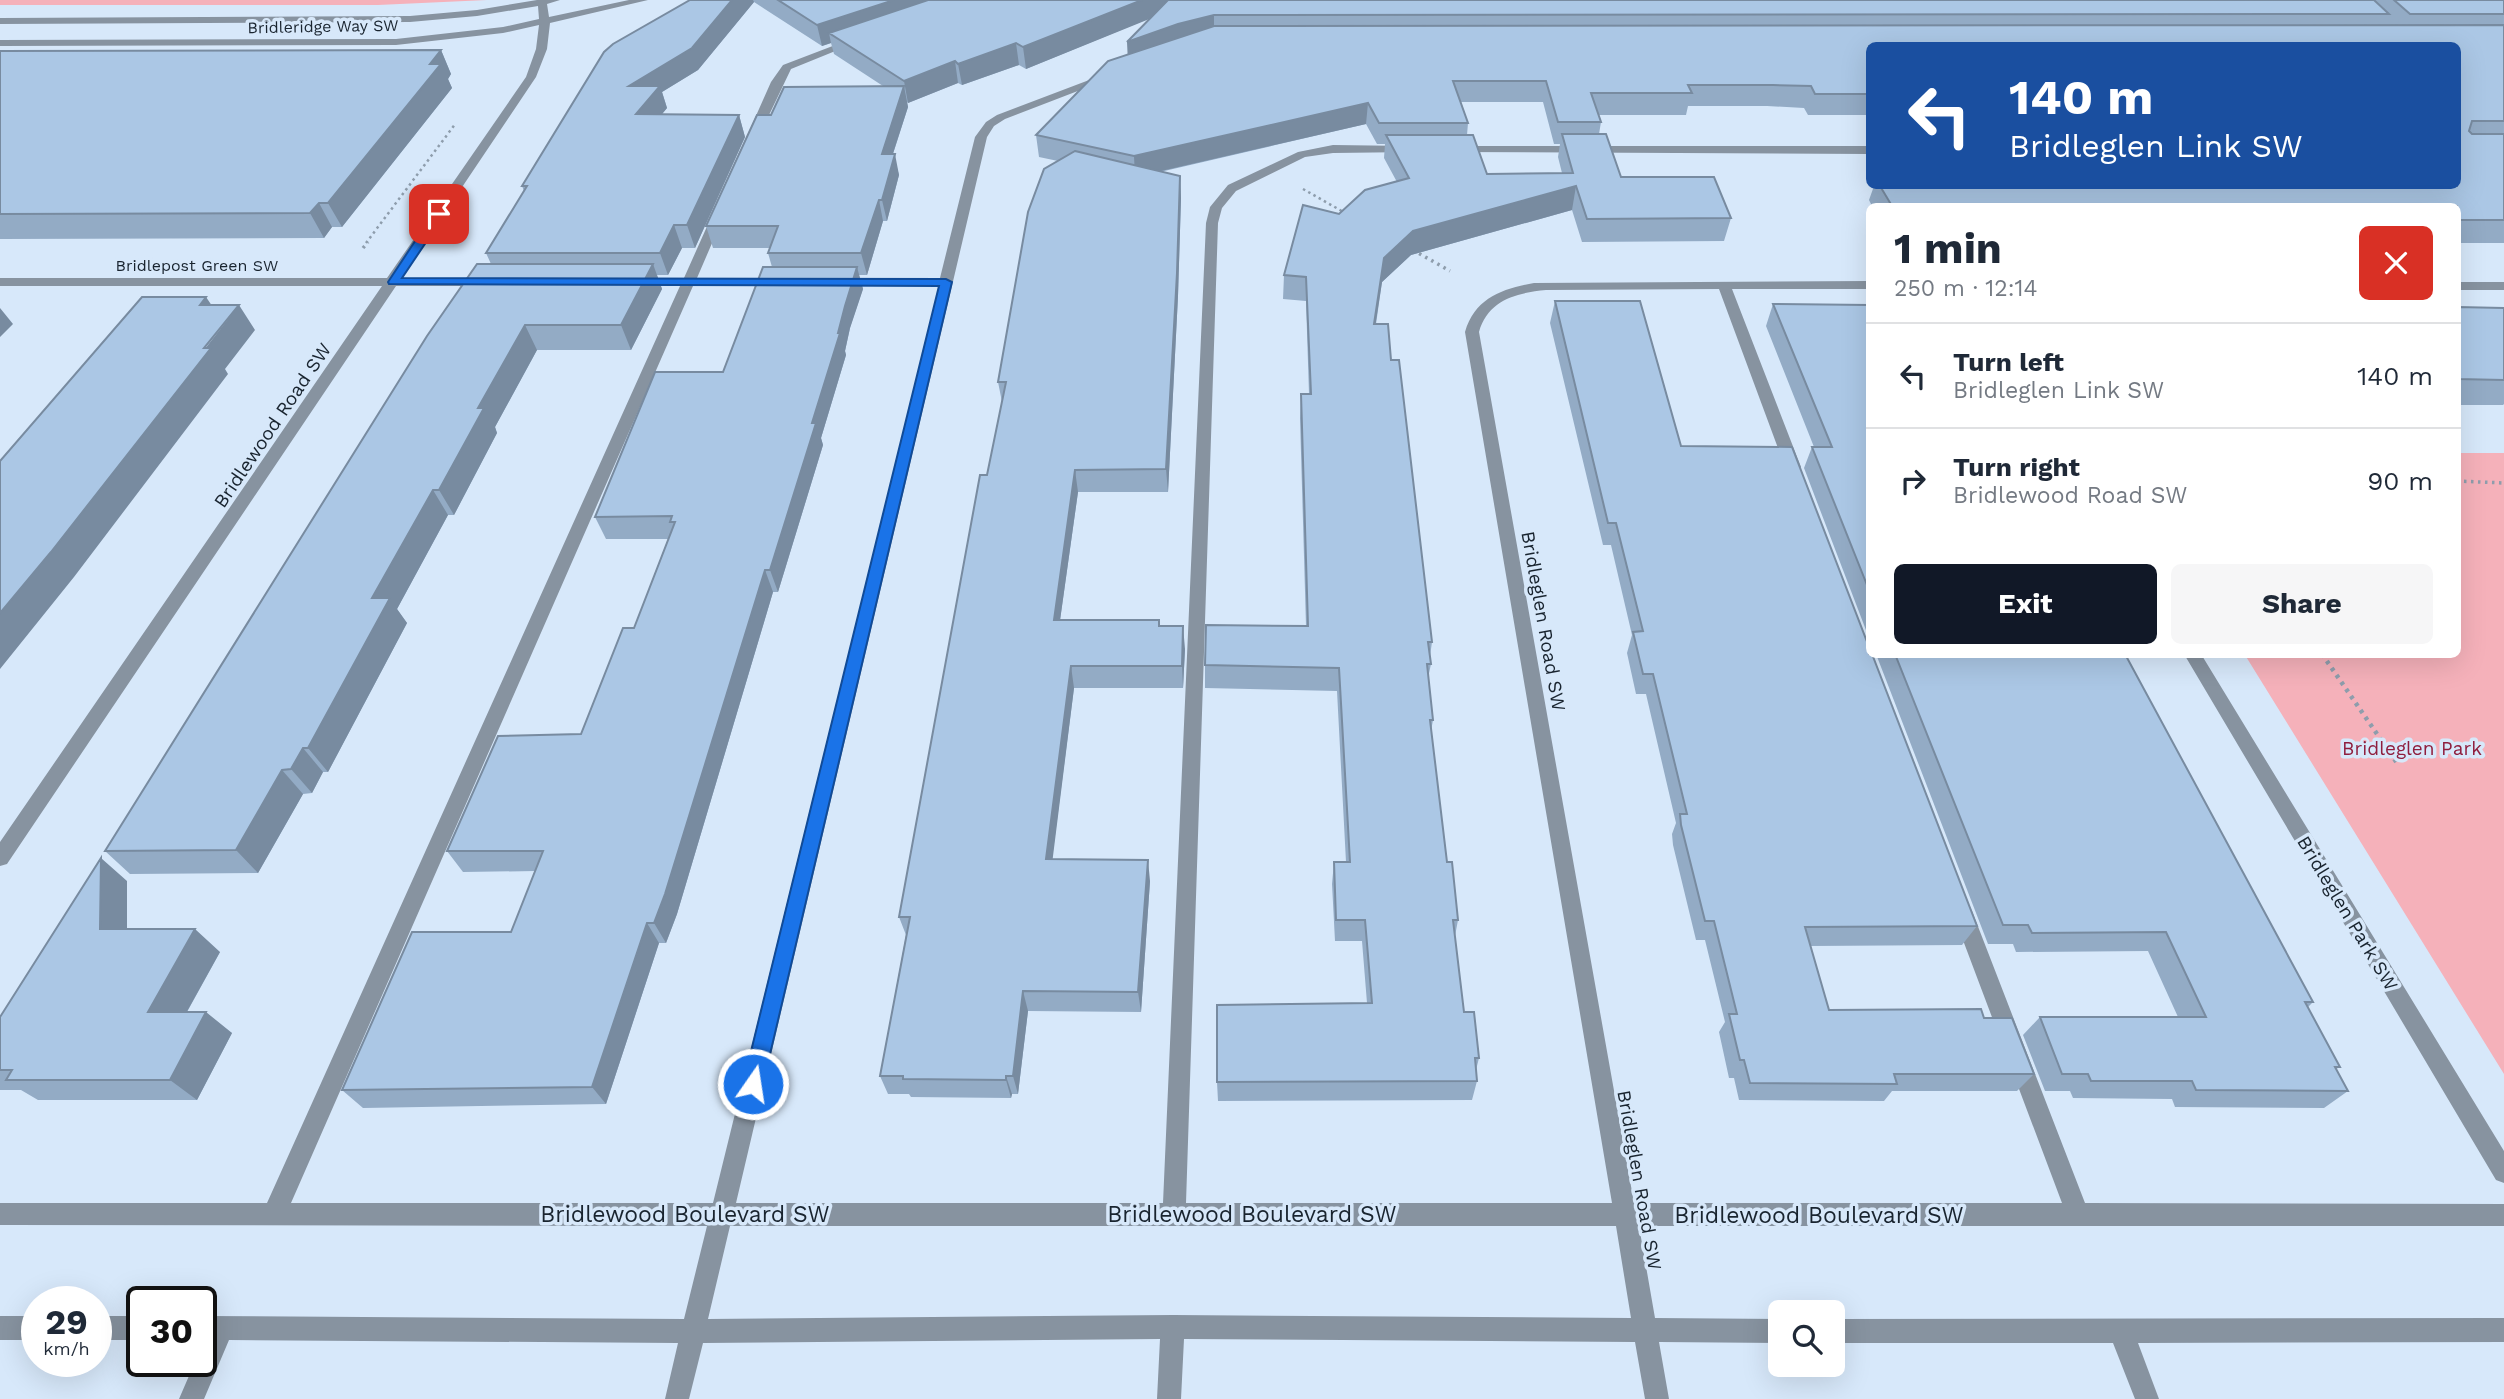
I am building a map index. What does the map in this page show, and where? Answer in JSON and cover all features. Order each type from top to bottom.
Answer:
[{"type":"street","name":"Bridleridge Way SW","points":[[0,20],[387,20],[477,13],[555,0]]},
{"type":"street","name":"Bridleridge Way SW","points":[[0,43],[396,42],[468,35],[546,23],[643,0]]},
{"type":"street","name":"Bridlewood Road SW","points":[[0,858],[531,77],[542,50],[546,23],[542,2]]},
{"type":"street","points":[[749,145],[787,66],[870,36]]},
{"type":"street","points":[[677,1399],[981,137],[985,130],[1013,111],[1118,73]]},
{"type":"street","points":[[1174,1213],[1212,223],[1216,207],[1232,188],[1267,168],[1315,151],[1866,150]]},
{"type":"street","points":[[274,1213],[721,207]]},
{"type":"street","name":"Bridlepost Green SW","points":[[0,282],[507,282]]},
{"type":"street","points":[[618,282],[797,282]]},
{"type":"street","points":[[824,282],[946,282]]},
{"type":"street","name":"Bridleglen Road SW","points":[[1657,1399],[1472,332],[1474,322],[1482,309],[1508,291],[1522,288],[1866,285]]},
{"type":"street","points":[[1724,286],[1798,479]]},
{"type":"street","points":[[2461,286],[2504,286]]},
{"type":"street","name":"Bridleglen Park SW","points":[[2194,658],[2504,1172]]},
{"type":"street","points":[[1955,892],[2078,1216]]},
{"type":"street","name":"Bridlewood Boulevard SW","points":[[0,1213],[2504,1215]]},
{"type":"street","points":[[217,1327],[693,1331],[1173,1327],[1768,1331]]},
{"type":"street","points":[[1169,1399],[1173,1327]]},
{"type":"street","points":[[0,1328],[21,1328]]},
{"type":"street","points":[[1845,1331],[2504,1330]]},
{"type":"street","points":[[2122,1331],[2147,1399]]},
{"type":"street","points":[[191,1399],[197,1377]]},
{"type":"path","points":[[359,252],[372,240],[459,119]]},
{"type":"path","points":[[1267,168],[1352,216]]},
{"type":"path","points":[[1413,251],[1450,271]]},
{"type":"path","points":[[2461,481],[2504,483]]},
{"type":"path","points":[[2325,658],[2397,763]]},
{"type":"green space","points":[[0,0],[487,0],[378,5],[0,5]]},
{"type":"green space","name":"Bridleglen Park","points":[[2461,453],[2504,453],[2504,1074],[2247,658],[2461,658]]},
{"type":"building","points":[[690,0],[732,0],[692,48],[629,86],[660,86],[636,114],[739,115],[687,225],[674,225],[660,253],[486,253],[527,186],[522,186],[604,52],[613,44]]},
{"type":"building","points":[[778,0],[894,0],[817,25]]},
{"type":"building","points":[[928,0],[1142,0],[1023,47],[1016,43],[958,64],[955,61],[904,81],[829,33]]},
{"type":"building","points":[[1168,0],[2374,0],[2389,14],[1214,15],[1127,42]]},
{"type":"building","points":[[2394,0],[2504,0],[2504,14],[2410,14]]},
{"type":"building","points":[[2504,25],[2504,121],[2472,121],[2469,131],[2472,134],[2504,134],[2504,220],[2461,220],[2461,203],[1890,203],[1882,189],[2461,189],[2461,42],[1866,42],[1866,94],[1815,94],[1811,86],[1773,85],[1688,85],[1692,93],[1591,93],[1601,122],[1558,122],[1546,81],[1453,81],[1468,123],[1379,123],[1368,103],[1134,156],[1036,135],[1108,61],[1214,26]]},
{"type":"building","points":[[441,50],[430,64],[441,64],[328,203],[319,203],[310,213],[0,214],[0,51]]},
{"type":"building","points":[[904,86],[882,154],[895,154],[882,200],[879,200],[861,253],[768,253],[778,226],[706,226],[757,115],[771,115],[784,87]]},
{"type":"building","points":[[1562,134],[1606,134],[1621,177],[1714,177],[1731,218],[1587,219],[1576,186],[1413,231],[1384,258],[1374,324],[1388,324],[1391,360],[1399,360],[1432,642],[1428,642],[1431,664],[1427,664],[1433,720],[1430,720],[1447,862],[1452,862],[1458,920],[1453,920],[1464,1012],[1474,1012],[1479,1058],[1475,1058],[1477,1081],[1217,1082],[1217,1005],[1372,1003],[1365,920],[1336,920],[1334,862],[1350,862],[1339,668],[1205,665],[1206,625],[1308,626],[1301,394],[1311,394],[1306,277],[1284,275],[1303,205],[1339,214],[1365,190],[1409,178],[1386,135],[1473,135],[1487,174],[1573,173]]},
{"type":"building","points":[[1075,151],[1180,176],[1166,469],[1075,470],[1054,620],[1159,620],[1159,626],[1183,626],[1182,666],[1071,666],[1046,859],[1148,860],[1138,992],[1023,991],[1013,1076],[1006,1076],[1006,1080],[903,1079],[903,1076],[880,1076],[910,917],[899,917],[980,475],[987,475],[1006,382],[998,382],[1028,212],[1044,169]]},
{"type":"building","points":[[477,264],[653,264],[621,325],[525,325],[478,408],[484,408],[439,490],[433,490],[372,598],[390,598],[308,748],[303,748],[291,769],[282,770],[236,850],[105,851],[427,336]]},
{"type":"building","points":[[763,267],[857,267],[812,423],[816,423],[770,570],[765,570],[665,894],[654,923],[647,923],[592,1087],[342,1090],[412,932],[511,932],[543,851],[447,851],[498,736],[581,734],[623,628],[634,628],[675,522],[670,522],[672,516],[595,517],[655,372],[723,372]]},
{"type":"building","points":[[142,297],[206,297],[200,305],[239,305],[204,348],[211,348],[0,613],[0,461]]},
{"type":"building","points":[[1555,301],[1640,301],[1681,446],[1792,447],[1866,639],[1866,658],[1874,658],[1977,926],[1805,927],[1829,1010],[1981,1009],[1984,1018],[2012,1018],[2034,1074],[1894,1074],[1897,1084],[1750,1083],[1744,1060],[1740,1060],[1729,1014],[1737,1014],[1714,921],[1705,921],[1681,825],[1680,814],[1687,814],[1653,674],[1643,674],[1633,632],[1643,631],[1616,523],[1608,523]]},
{"type":"building","points":[[1773,304],[1866,305],[1866,582],[1812,447],[1832,447]]},
{"type":"building","points":[[2461,307],[2504,308],[2504,380],[2461,379]]},
{"type":"building","points":[[1897,658],[2127,658],[2313,1002],[2305,1002],[2340,1067],[2335,1067],[2348,1091],[2196,1090],[2192,1081],[2091,1081],[2088,1074],[2062,1074],[2040,1017],[2206,1017],[2166,932],[2032,933],[2028,925],[2003,925]]},
{"type":"building","points":[[101,858],[100,929],[195,929],[148,1012],[206,1012],[170,1080],[6,1080],[12,1070],[0,1070],[0,1017]]},
{"type":"route","points":[[439,214],[394,282],[946,282],[753,1084]]}]
